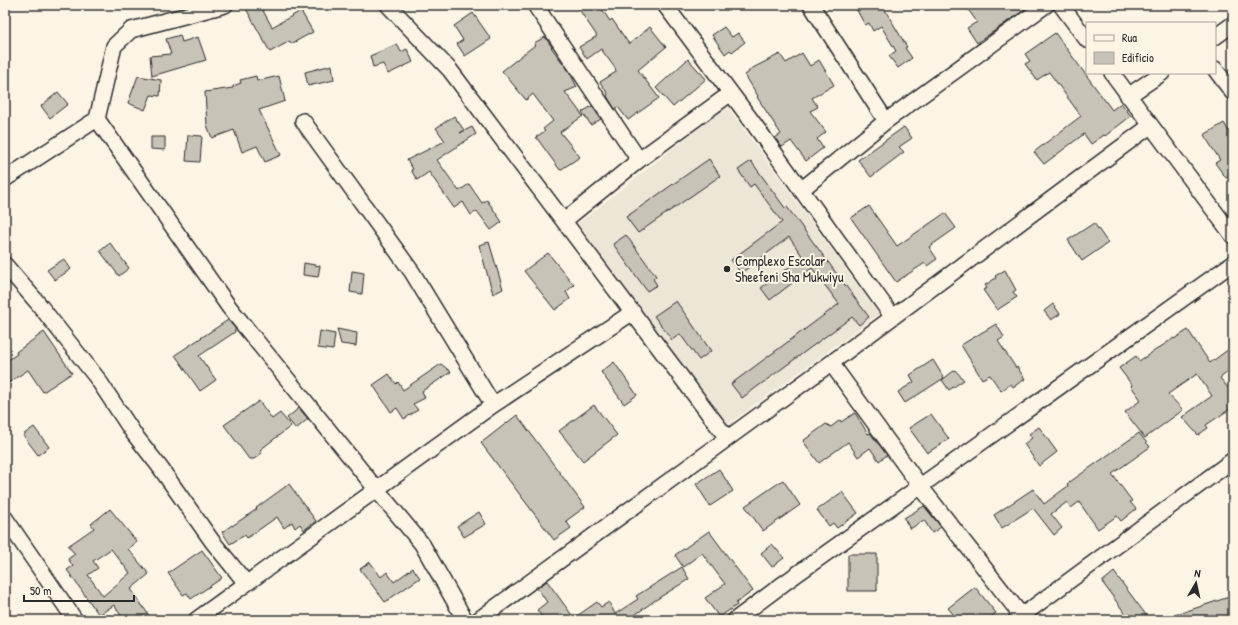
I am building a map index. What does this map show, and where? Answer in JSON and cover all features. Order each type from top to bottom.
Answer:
[{"type":"street","points":[[5,179],[97,119],[114,46],[131,30],[226,5]]},
{"type":"street","points":[[388,5],[450,70],[727,438]]},
{"type":"street","points":[[535,5],[639,160]]},
{"type":"street","points":[[665,5],[731,93],[892,316]]},
{"type":"street","points":[[811,5],[886,122]]},
{"type":"street","points":[[801,190],[886,122],[1046,5]]},
{"type":"street","points":[[1061,5],[1086,39]]},
{"type":"street","points":[[1216,35],[1233,24]]},
{"type":"street","points":[[1216,70],[1233,93]]},
{"type":"street","points":[[1113,74],[1233,236]]},
{"type":"street","points":[[1128,96],[1161,74]]},
{"type":"street","points":[[564,221],[639,160],[731,93]]},
{"type":"street","points":[[97,119],[228,307],[376,490],[422,544],[465,620]]},
{"type":"street","points":[[303,121],[412,272],[493,405]]},
{"type":"street","points":[[478,620],[831,363],[892,316],[1150,126]]},
{"type":"street","points":[[735,620],[783,584],[1233,263]]},
{"type":"street","points":[[5,265],[37,302],[97,378],[134,434],[159,466],[212,541],[246,583]]},
{"type":"street","points":[[196,620],[493,405],[633,312]]},
{"type":"street","points":[[831,363],[920,486],[1021,619],[1233,460]]},
{"type":"street","points":[[5,518],[75,620]]},
{"type":"shaded area","name":"Complexo Escolar Sheefeni Sha Mukwiyu","points":[[727,106],[879,314],[726,426],[576,225]]},
{"type":"building","points":[[244,5],[260,5],[272,27],[301,11],[313,32],[291,44],[290,41],[270,52]]},
{"type":"building","points":[[576,5],[599,5],[610,21],[612,19],[629,44],[650,27],[666,47],[638,70],[659,98],[628,120],[618,107],[615,109],[600,82],[616,72],[615,68],[601,49],[587,59],[579,47],[597,36]]},
{"type":"building","points":[[854,5],[882,5],[912,58],[898,68],[889,56],[896,51],[881,26],[873,31],[869,23],[865,25]]},
{"type":"building","points":[[965,5],[1031,5],[977,43],[967,28],[977,22]]},
{"type":"building","points":[[473,13],[491,39],[465,56],[457,44],[463,40],[454,26]]},
{"type":"building","points":[[724,27],[732,37],[738,33],[745,42],[732,52],[730,50],[725,54],[712,35]]},
{"type":"building","points":[[1055,33],[1112,110],[1121,103],[1131,116],[1105,136],[1104,135],[1091,144],[1084,134],[1044,164],[1034,152],[1081,116],[1049,72],[1037,80],[1025,64],[1030,61],[1025,54]]},
{"type":"building","points":[[180,35],[182,42],[198,37],[206,60],[152,76],[150,56],[171,54],[166,39]]},
{"type":"building","points":[[545,37],[570,73],[577,87],[565,92],[583,116],[560,132],[580,157],[560,170],[536,137],[545,131],[543,129],[553,121],[533,94],[526,100],[502,71],[535,45],[534,43]]},
{"type":"building","points":[[397,44],[401,52],[407,49],[413,62],[388,74],[383,64],[373,67],[370,56]]},
{"type":"building","points":[[802,53],[810,66],[819,60],[834,85],[812,98],[818,107],[810,111],[826,132],[817,139],[823,148],[806,161],[791,141],[782,147],[775,138],[781,134],[757,97],[758,96],[745,75],[749,72],[749,70],[780,54],[786,63]]},
{"type":"building","points":[[688,59],[706,79],[673,107],[656,88]]},
{"type":"building","points":[[332,65],[334,80],[308,86],[305,72]]},
{"type":"building","points":[[138,76],[161,80],[160,96],[151,95],[145,110],[128,103]]},
{"type":"building","points":[[256,76],[257,81],[279,76],[285,101],[259,110],[281,155],[265,162],[257,146],[242,152],[234,130],[212,138],[207,125],[205,92],[233,88],[233,86],[241,83],[240,80]]},
{"type":"building","points":[[58,92],[68,104],[50,118],[41,106]]},
{"type":"building","points":[[592,106],[601,119],[591,125],[582,112]]},
{"type":"building","points":[[454,116],[464,130],[460,133],[472,127],[476,134],[437,160],[459,191],[469,184],[482,203],[487,200],[502,222],[491,230],[477,211],[471,215],[463,202],[454,208],[429,172],[417,180],[411,170],[413,169],[407,160],[445,141],[436,128]]},
{"type":"building","points":[[1224,123],[1233,138],[1233,178],[1231,175],[1226,178],[1215,163],[1220,160],[1204,135]]},
{"type":"building","points":[[904,127],[912,138],[899,147],[904,152],[871,177],[858,160]]},
{"type":"building","points":[[188,135],[202,136],[200,162],[186,161]]},
{"type":"building","points":[[151,137],[165,137],[165,150],[151,149]]},
{"type":"building","points":[[709,159],[720,176],[638,233],[626,217]]},
{"type":"building","points":[[751,161],[785,208],[787,207],[869,317],[859,325],[852,317],[742,398],[731,384],[839,304],[812,268],[770,300],[761,288],[803,257],[789,237],[741,273],[731,260],[782,222],[754,184],[750,187],[738,170]]},
{"type":"building","points":[[869,206],[897,246],[945,213],[956,228],[929,247],[937,259],[927,266],[925,263],[896,282],[851,218]]},
{"type":"building","points":[[1094,223],[1108,243],[1082,261],[1068,240]]},
{"type":"building","points":[[626,235],[656,276],[653,279],[657,285],[647,291],[613,244]]},
{"type":"building","points":[[489,242],[503,289],[493,294],[479,245]]},
{"type":"building","points":[[110,243],[129,268],[119,276],[100,251]]},
{"type":"building","points":[[548,253],[574,285],[566,292],[570,299],[555,310],[524,271]]},
{"type":"building","points":[[64,259],[71,269],[55,280],[47,270]]},
{"type":"building","points":[[304,263],[320,266],[318,277],[303,275]]},
{"type":"building","points":[[1005,270],[1016,290],[1013,292],[1017,297],[997,310],[983,290],[987,288],[985,285]]},
{"type":"building","points":[[352,271],[364,273],[362,294],[350,292]]},
{"type":"building","points":[[676,301],[711,351],[699,360],[680,334],[672,340],[654,316]]},
{"type":"building","points":[[1053,304],[1060,314],[1051,320],[1044,311]]},
{"type":"building","points":[[228,320],[235,328],[235,332],[199,356],[216,380],[200,391],[175,355]]},
{"type":"building","points":[[996,324],[1004,337],[998,341],[1025,379],[1013,387],[1011,384],[1001,391],[990,375],[982,379],[961,345]]},
{"type":"building","points":[[337,329],[357,333],[356,346],[341,344]]},
{"type":"building","points":[[1188,330],[1210,363],[1233,346],[1233,368],[1220,378],[1233,394],[1233,407],[1206,425],[1208,428],[1198,435],[1182,417],[1212,396],[1197,374],[1168,394],[1183,410],[1145,438],[1125,412],[1141,400],[1119,368],[1136,356],[1139,361]]},
{"type":"building","points":[[320,331],[335,334],[333,350],[318,348]]},
{"type":"building","points":[[44,332],[72,373],[43,392],[28,370],[5,385],[5,362],[17,354],[16,352]]},
{"type":"building","points":[[933,360],[944,378],[905,403],[898,392],[914,382],[910,375]]},
{"type":"building","points":[[614,362],[637,395],[624,404],[601,372]]},
{"type":"building","points":[[441,364],[451,372],[422,391],[425,398],[413,404],[418,410],[404,419],[397,408],[391,412],[373,385],[389,374],[396,384],[398,382],[403,390]]},
{"type":"building","points":[[955,370],[964,380],[949,390],[942,380]]},
{"type":"building","points":[[259,401],[272,419],[280,413],[291,426],[260,450],[262,453],[254,459],[249,459],[224,425]]},
{"type":"building","points":[[594,405],[617,435],[583,461],[559,431]]},
{"type":"building","points":[[299,408],[308,419],[296,429],[287,418]]},
{"type":"building","points":[[855,413],[868,434],[870,433],[887,455],[879,461],[870,448],[858,457],[848,442],[819,463],[803,441],[826,424],[831,427],[840,420],[841,422]]},
{"type":"building","points":[[931,414],[949,439],[927,453],[909,428]]},
{"type":"building","points":[[517,415],[585,507],[566,521],[571,528],[554,540],[481,443]]},
{"type":"building","points":[[34,427],[49,447],[38,455],[23,435]]},
{"type":"building","points":[[1039,427],[1057,452],[1039,466],[1024,444],[1032,438],[1029,434]]},
{"type":"building","points":[[1139,433],[1150,447],[1112,474],[1132,501],[1130,502],[1136,509],[1121,521],[1117,516],[1098,529],[1079,502],[1071,508],[1067,502],[1051,514],[1062,528],[1054,535],[1033,508],[1002,528],[994,515],[1033,489],[1044,504],[1068,486],[1067,484]]},
{"type":"building","points":[[719,469],[733,491],[710,506],[696,484]]},
{"type":"building","points":[[783,480],[800,505],[763,531],[745,506]]},
{"type":"building","points":[[289,484],[316,521],[304,530],[300,524],[295,528],[292,522],[284,528],[277,517],[247,538],[245,535],[230,544],[222,532],[257,509],[256,508]]},
{"type":"building","points":[[842,492],[858,513],[837,528],[833,523],[829,526],[817,510]]},
{"type":"building","points":[[924,506],[941,527],[932,533],[924,520],[910,529],[904,518]]},
{"type":"building","points":[[110,509],[137,542],[128,549],[149,574],[131,589],[152,620],[124,620],[114,605],[99,615],[67,570],[73,566],[68,559],[75,554],[68,546],[94,528],[91,524]],"holes":[[[111,549],[130,573],[103,596],[88,575],[98,568],[93,561]]]},
{"type":"building","points":[[479,512],[486,524],[464,537],[457,526]]},
{"type":"building","points":[[709,531],[753,591],[736,603],[737,605],[719,617],[705,598],[725,584],[702,553],[683,567],[675,555]]},
{"type":"building","points":[[772,544],[784,558],[772,567],[761,553]]},
{"type":"building","points":[[202,550],[222,578],[191,599],[187,593],[183,595],[168,573]]},
{"type":"building","points":[[848,554],[877,554],[877,591],[848,591]]},
{"type":"building","points":[[370,562],[381,577],[387,572],[394,582],[413,568],[420,578],[385,602],[360,569]]},
{"type":"building","points":[[682,567],[689,579],[654,601],[628,620],[544,620],[537,610],[547,602],[537,588],[547,581],[574,618],[597,602],[601,607],[609,602],[615,614],[638,599],[636,596]]},
{"type":"building","points":[[1114,572],[1150,620],[1130,620],[1102,582]]},
{"type":"building","points":[[975,587],[996,613],[987,620],[958,620],[948,608]]},
{"type":"building","points":[[1229,597],[1233,603],[1233,620],[1166,620],[1166,618]]},
{"type":"place","name":"Complexo Escolar Sheefeni Sha Mukwiyu","points":[[727,269]]}]
